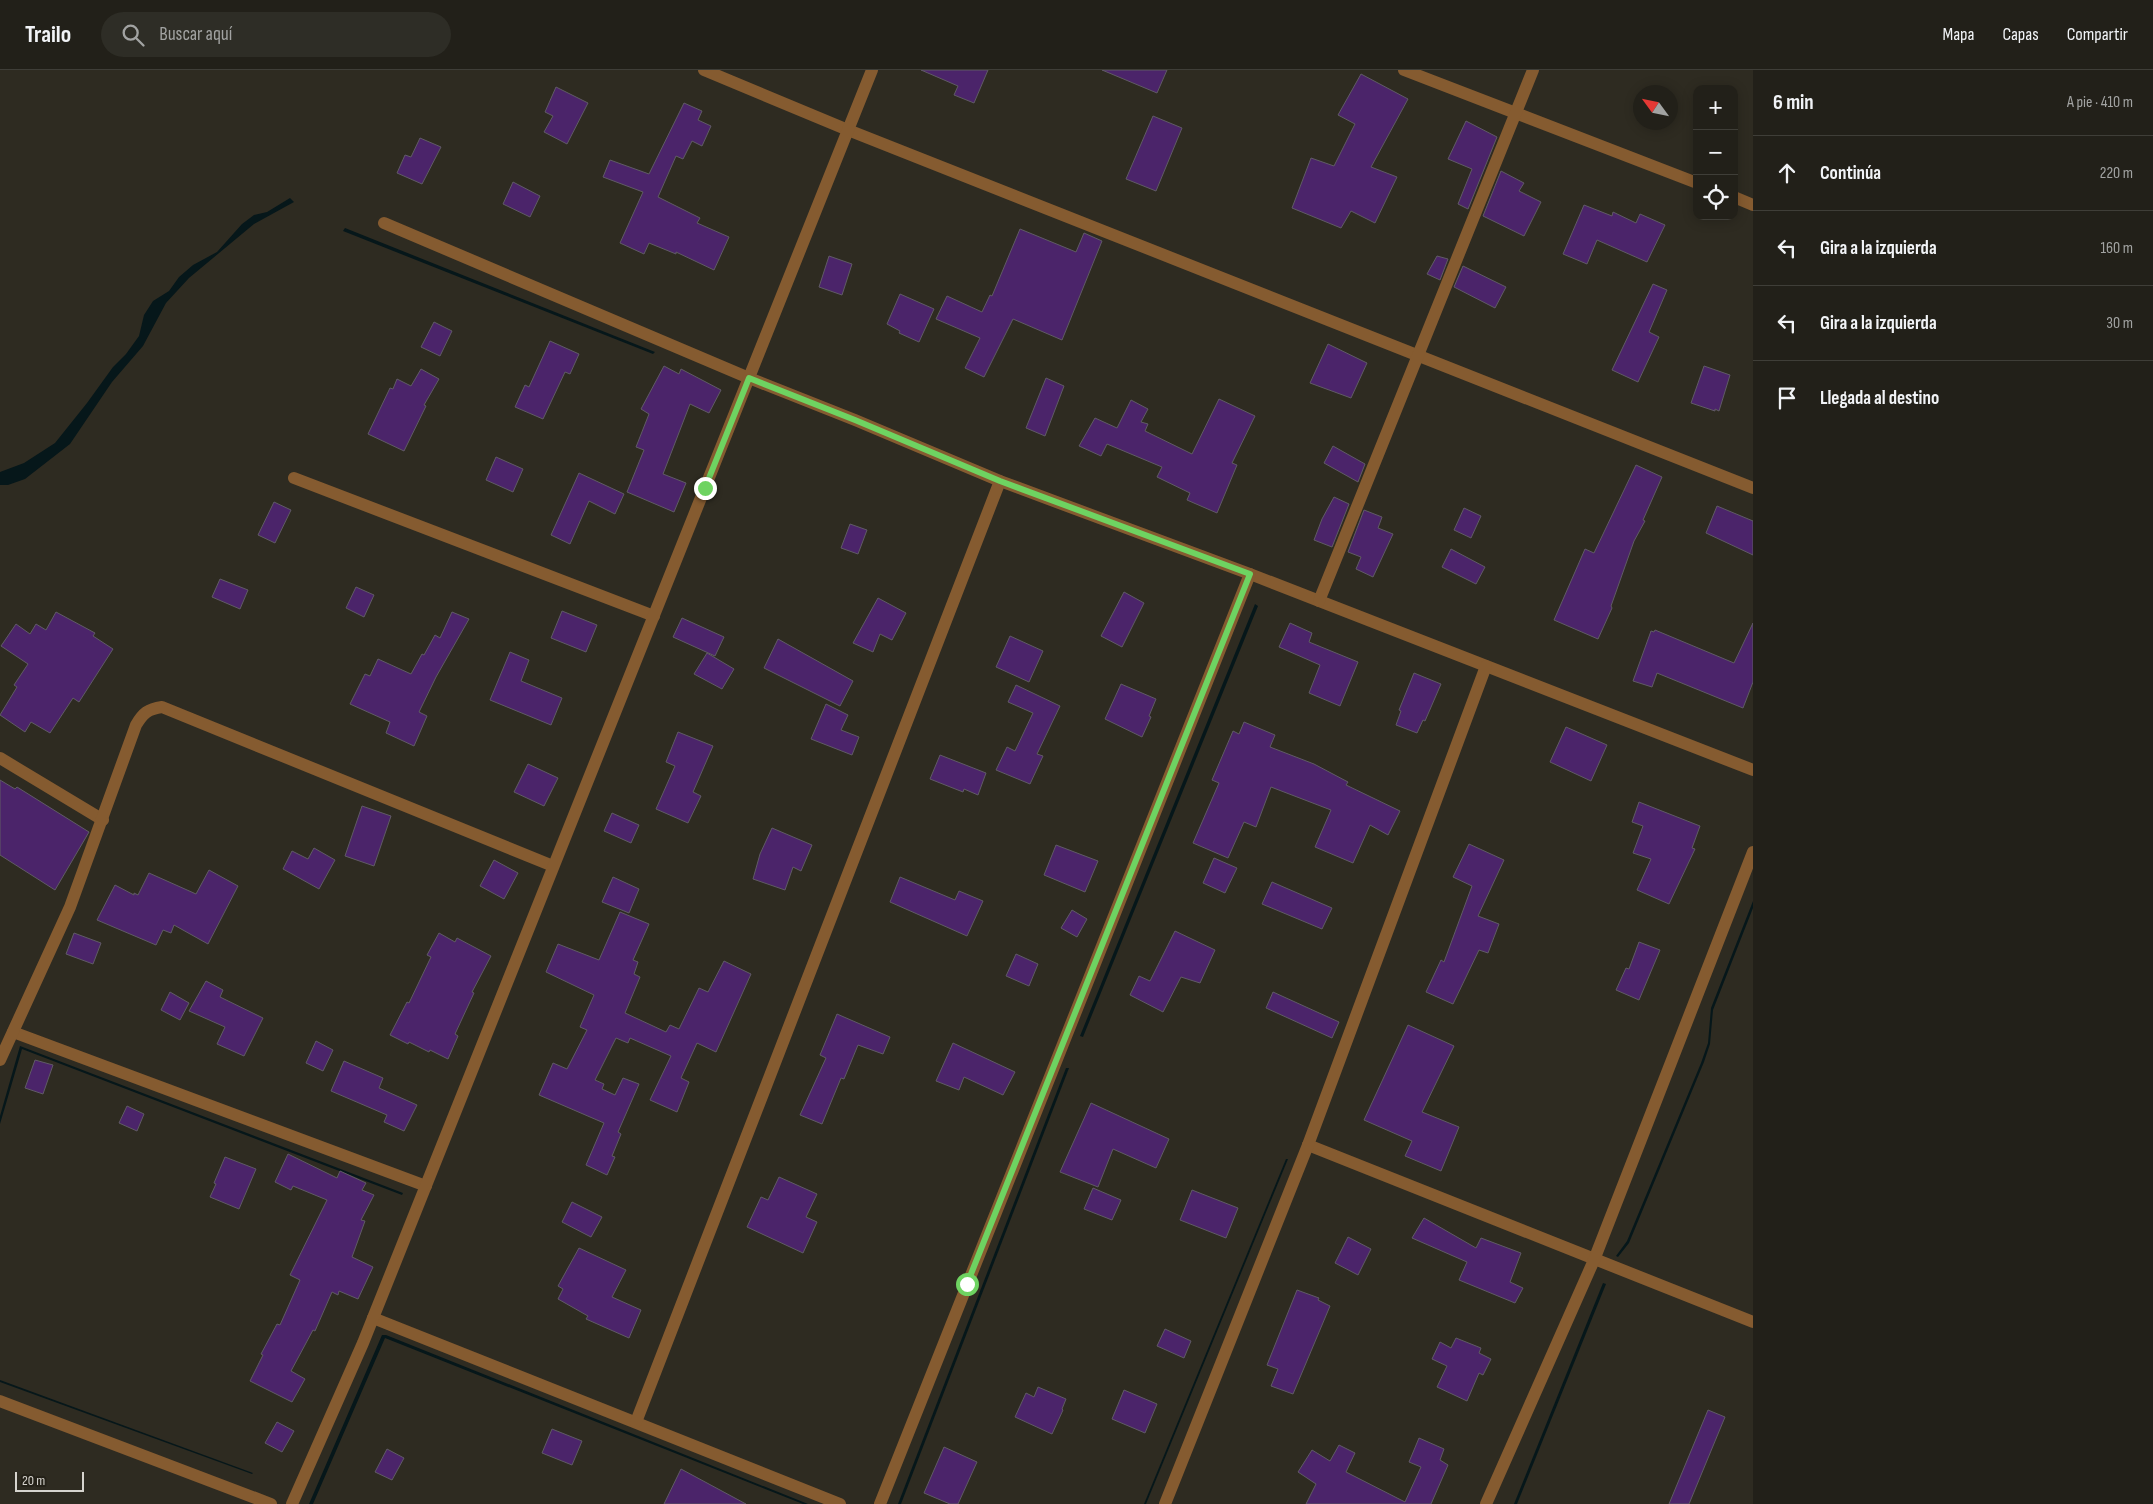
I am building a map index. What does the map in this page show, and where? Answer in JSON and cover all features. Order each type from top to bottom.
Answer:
[{"type":"street","points":[[704,70],[848,130],[1753,488]]},
{"type":"street","points":[[292,1504],[373,1318],[872,70]]},
{"type":"street","points":[[1404,70],[1693,181]]},
{"type":"street","points":[[1319,601],[1533,70]]},
{"type":"street","points":[[1738,199],[1753,205]]},
{"type":"street","points":[[384,223],[749,378],[1000,481],[1250,574],[1753,770]]},
{"type":"street","points":[[294,478],[654,616]]},
{"type":"street","points":[[636,1422],[1000,481]]},
{"type":"street","points":[[880,1504],[1250,574]]},
{"type":"street","points":[[1165,1504],[1308,1145],[1486,666]]},
{"type":"street","points":[[1,1056],[70,907],[136,725],[143,714],[152,708],[162,707],[554,866]]},
{"type":"street","points":[[0,758],[103,820]]},
{"type":"street","points":[[1486,1504],[1594,1260],[1753,852]]},
{"type":"street","points":[[13,1032],[426,1186]]},
{"type":"street","points":[[1308,1145],[1753,1322]]},
{"type":"street","points":[[373,1318],[840,1504]]},
{"type":"street","points":[[0,1401],[271,1504]]},
{"type":"shaded area","points":[[290,198],[294,202],[254,224],[189,278],[166,303],[143,346],[112,382],[70,444],[25,479],[8,485],[0,485],[0,472],[24,463],[55,443],[139,336],[144,315],[153,301],[169,291],[179,277],[193,265],[217,252],[242,224],[254,215],[267,212]]},
{"type":"shaded area","points":[[345,228],[655,352],[653,354],[343,231]]},
{"type":"shaded area","points":[[1255,604],[1258,606],[1083,1037],[1080,1036]]},
{"type":"shaded area","points":[[1753,901],[1753,908],[1713,1010],[1710,1044],[1704,1062],[1629,1243],[1618,1257],[1616,1256],[1627,1241],[1701,1063],[1708,1043],[1711,1008]]},
{"type":"shaded area","points":[[20,1046],[403,1193],[402,1195],[22,1049],[0,1124],[0,1116]]},
{"type":"shaded area","points":[[1066,1068],[1069,1068],[901,1504],[898,1504]]},
{"type":"shaded area","points":[[1286,1159],[1288,1159],[1146,1504],[1144,1504]]},
{"type":"shaded area","points":[[1603,1283],[1606,1284],[1517,1504],[1514,1504]]},
{"type":"shaded area","points":[[382,1335],[808,1504],[803,1504],[385,1338],[313,1504],[309,1504]]},
{"type":"shaded area","points":[[0,1380],[253,1473],[0,1382]]},
{"type":"building","points":[[921,70],[988,70],[974,103],[954,95],[958,86]]},
{"type":"building","points":[[1102,70],[1167,70],[1157,93]]},
{"type":"building","points":[[1361,74],[1408,99],[1371,167],[1397,177],[1375,223],[1351,211],[1341,228],[1292,208],[1311,158],[1334,166],[1355,124],[1338,115]]},
{"type":"building","points":[[556,87],[588,103],[567,144],[544,132],[553,116],[545,112]]},
{"type":"building","points":[[684,103],[702,111],[698,120],[711,126],[702,146],[692,141],[683,159],[676,156],[658,197],[700,218],[697,223],[729,237],[714,270],[676,252],[676,254],[649,243],[644,254],[620,243],[643,192],[603,177],[610,160],[649,174]]},
{"type":"building","points":[[1153,116],[1182,128],[1156,191],[1126,179]]},
{"type":"building","points":[[1466,121],[1497,137],[1468,209],[1458,204],[1472,169],[1448,159]]},
{"type":"building","points":[[420,138],[441,147],[422,184],[397,173],[405,155],[411,157]]},
{"type":"building","points":[[1501,171],[1524,183],[1519,191],[1541,202],[1524,236],[1483,216]]},
{"type":"building","points":[[513,182],[540,196],[530,217],[503,204]]},
{"type":"building","points":[[1584,205],[1612,216],[1613,212],[1636,223],[1640,214],[1665,225],[1647,262],[1597,240],[1587,264],[1563,254]]},
{"type":"building","points":[[1020,229],[1076,252],[1084,233],[1102,241],[1062,340],[1013,319],[984,377],[965,368],[980,338],[936,319],[947,296],[982,312],[990,295],[992,296]]},
{"type":"building","points":[[829,256],[852,264],[842,295],[819,287]]},
{"type":"building","points":[[1437,256],[1448,259],[1440,280],[1427,274]]},
{"type":"building","points":[[1463,266],[1506,287],[1495,308],[1454,287]]},
{"type":"building","points":[[1653,284],[1667,290],[1649,332],[1659,337],[1638,382],[1612,370]]},
{"type":"building","points":[[900,294],[934,309],[919,342],[899,333],[900,331],[887,324]]},
{"type":"building","points":[[434,322],[452,331],[440,356],[421,347]]},
{"type":"building","points":[[550,341],[579,354],[570,374],[565,372],[543,419],[515,407],[525,385],[529,387]]},
{"type":"building","points":[[1328,344],[1367,363],[1351,398],[1310,383]]},
{"type":"building","points":[[664,366],[679,374],[681,369],[721,390],[709,413],[690,404],[663,474],[686,483],[674,512],[627,492],[644,450],[636,447],[649,414],[641,409]]},
{"type":"building","points":[[1704,366],[1730,375],[1719,411],[1691,403]]},
{"type":"building","points":[[421,369],[439,379],[424,405],[426,406],[404,451],[368,434],[390,388],[393,389],[397,379],[411,386]]},
{"type":"building","points":[[1046,378],[1064,386],[1045,436],[1026,428]]},
{"type":"building","points":[[1219,399],[1255,416],[1232,463],[1237,465],[1217,513],[1187,500],[1190,493],[1157,477],[1162,467],[1107,444],[1101,456],[1079,446],[1095,418],[1117,428],[1131,400],[1148,409],[1141,422],[1148,424],[1145,431],[1192,454]]},
{"type":"building","points":[[1333,446],[1365,464],[1358,482],[1324,463]]},
{"type":"building","points":[[496,457],[523,469],[513,492],[486,480]]},
{"type":"building","points":[[1636,465],[1662,477],[1643,520],[1645,521],[1634,541],[1611,606],[1612,608],[1598,639],[1554,620],[1585,549],[1594,553]]},
{"type":"building","points":[[579,473],[624,494],[615,514],[589,501],[570,544],[551,535]]},
{"type":"building","points":[[1334,497],[1349,504],[1332,547],[1314,540],[1322,519]]},
{"type":"building","points":[[274,502],[291,510],[275,543],[258,535]]},
{"type":"building","points":[[1717,506],[1753,521],[1753,555],[1706,533]]},
{"type":"building","points":[[1464,508],[1481,516],[1471,538],[1454,530]]},
{"type":"building","points":[[1364,510],[1382,517],[1378,528],[1393,534],[1373,577],[1356,569],[1361,557],[1348,552]]},
{"type":"building","points":[[850,524],[867,530],[858,554],[841,548]]},
{"type":"building","points":[[1451,549],[1485,567],[1476,584],[1442,567]]},
{"type":"building","points":[[220,579],[248,590],[240,609],[212,597]]},
{"type":"building","points":[[356,587],[374,595],[364,617],[346,608]]},
{"type":"building","points":[[1124,592],[1144,603],[1122,647],[1101,636]]},
{"type":"building","points":[[878,598],[906,613],[892,640],[880,634],[873,652],[853,643]]},
{"type":"building","points":[[562,611],[597,625],[586,652],[551,638]]},
{"type":"building","points":[[56,612],[95,633],[93,636],[113,649],[79,702],[73,698],[50,733],[31,722],[25,732],[0,715],[17,687],[14,685],[28,664],[1,646],[16,624],[30,634],[36,624],[46,630]]},
{"type":"building","points":[[452,612],[469,619],[436,677],[419,712],[427,716],[414,746],[386,733],[390,722],[350,704],[365,674],[370,676],[378,659],[411,674],[435,635],[440,638]]},
{"type":"building","points":[[682,618],[724,637],[715,656],[673,637]]},
{"type":"building","points":[[1290,623],[1312,633],[1309,642],[1358,662],[1340,706],[1309,693],[1320,665],[1279,647]]},
{"type":"building","points":[[1753,623],[1753,682],[1743,708],[1657,673],[1652,687],[1633,681],[1651,631],[1654,632],[1655,630],[1734,663]]},
{"type":"building","points":[[1010,636],[1043,651],[1029,682],[996,667]]},
{"type":"building","points":[[778,639],[853,681],[840,706],[764,668]]},
{"type":"building","points":[[510,652],[529,660],[521,681],[562,698],[551,725],[490,700]]},
{"type":"building","points":[[707,653],[734,669],[722,689],[694,674]]},
{"type":"building","points":[[1414,673],[1441,684],[1425,721],[1423,720],[1417,733],[1396,725],[1401,711],[1399,710]]},
{"type":"building","points":[[1121,684],[1156,699],[1149,716],[1151,717],[1142,737],[1105,719]]},
{"type":"building","points":[[1016,685],[1060,706],[1037,754],[1043,756],[1030,784],[996,770],[1007,747],[1015,751],[1033,713],[1008,702]]},
{"type":"building","points":[[826,704],[848,715],[841,730],[859,737],[852,755],[811,739]]},
{"type":"building","points":[[1244,722],[1275,735],[1270,747],[1314,764],[1348,782],[1346,785],[1400,811],[1388,835],[1370,825],[1353,863],[1315,847],[1331,810],[1271,787],[1256,827],[1244,822],[1228,858],[1193,843],[1219,783],[1212,780],[1233,731],[1239,734]]},
{"type":"building","points":[[1566,727],[1607,745],[1591,781],[1550,762]]},
{"type":"building","points":[[678,732],[713,746],[693,792],[701,796],[688,823],[656,809],[675,766],[666,762]]},
{"type":"building","points":[[940,755],[986,773],[978,795],[964,789],[963,792],[930,779]]},
{"type":"building","points":[[528,764],[558,778],[544,806],[514,792]]},
{"type":"building","points":[[0,780],[15,789],[17,787],[89,832],[55,890],[0,855]]},
{"type":"building","points":[[1639,802],[1700,826],[1692,848],[1695,849],[1669,904],[1637,890],[1651,859],[1633,853],[1643,826],[1632,822]]},
{"type":"building","points":[[362,806],[391,816],[374,866],[345,856]]},
{"type":"building","points":[[612,813],[639,825],[631,843],[604,831]]},
{"type":"building","points":[[772,828],[812,845],[801,871],[793,867],[785,890],[753,879],[760,854]]},
{"type":"building","points":[[1469,844],[1504,860],[1478,916],[1499,924],[1488,953],[1479,950],[1453,1004],[1426,992],[1441,960],[1444,962],[1472,886],[1453,877]]},
{"type":"building","points":[[1056,845],[1098,861],[1085,892],[1044,875]]},
{"type":"building","points":[[314,848],[335,860],[319,889],[283,869],[292,851],[308,859]]},
{"type":"building","points":[[1214,858],[1237,868],[1225,893],[1203,883]]},
{"type":"building","points":[[494,860],[518,873],[504,899],[480,886]]},
{"type":"building","points":[[209,870],[238,886],[208,944],[174,925],[171,933],[163,930],[156,945],[97,920],[115,885],[134,895],[134,893],[138,895],[149,873],[196,894]]},
{"type":"building","points":[[613,877],[639,889],[629,913],[602,902]]},
{"type":"building","points":[[900,877],[955,900],[959,891],[983,901],[967,936],[890,902]]},
{"type":"building","points":[[1272,882],[1332,908],[1322,929],[1262,904]]},
{"type":"building","points":[[1072,910],[1087,919],[1077,937],[1061,928]]},
{"type":"building","points":[[620,912],[649,924],[633,960],[638,962],[634,974],[640,977],[625,1013],[666,1032],[670,1025],[679,1029],[699,988],[708,992],[724,961],[751,974],[716,1052],[697,1043],[681,1078],[689,1082],[677,1112],[650,1100],[671,1056],[630,1038],[628,1043],[616,1038],[595,1080],[604,1084],[602,1089],[615,1095],[623,1078],[639,1084],[618,1132],[621,1134],[612,1156],[615,1157],[607,1175],[586,1165],[604,1123],[539,1095],[553,1063],[567,1069],[587,1030],[580,1027],[594,995],[546,972],[558,944],[599,960]]},
{"type":"building","points":[[1175,931],[1215,950],[1200,983],[1181,977],[1163,1012],[1130,995],[1139,976],[1150,981]]},
{"type":"building","points":[[74,933],[101,943],[93,964],[66,954]]},
{"type":"building","points":[[439,933],[455,942],[457,938],[491,956],[472,992],[474,993],[455,1034],[458,1036],[448,1059],[390,1035],[407,1002],[409,1003],[431,957],[427,955]]},
{"type":"building","points":[[1639,942],[1660,950],[1639,1000],[1616,990],[1626,968],[1629,969]]},
{"type":"building","points":[[1016,954],[1038,964],[1029,986],[1006,976]]},
{"type":"building","points":[[206,981],[223,990],[220,997],[263,1018],[244,1056],[217,1044],[225,1027],[189,1011]]},
{"type":"building","points":[[170,992],[189,1003],[180,1020],[161,1010]]},
{"type":"building","points":[[1273,992],[1339,1022],[1332,1038],[1266,1008]]},
{"type":"building","points":[[837,1014],[890,1037],[883,1054],[858,1045],[844,1079],[841,1078],[822,1124],[800,1115],[826,1058],[820,1055]]},
{"type":"building","points":[[1408,1025],[1454,1046],[1422,1112],[1459,1127],[1441,1171],[1405,1156],[1412,1141],[1364,1120]]},
{"type":"building","points":[[316,1041],[333,1050],[323,1071],[306,1063]]},
{"type":"building","points":[[953,1043],[1015,1072],[1003,1095],[964,1077],[959,1090],[936,1081]]},
{"type":"building","points":[[35,1060],[53,1065],[43,1094],[25,1088]]},
{"type":"building","points":[[344,1061],[383,1078],[379,1088],[417,1105],[404,1131],[384,1122],[387,1115],[331,1091]]},
{"type":"building","points":[[1091,1103],[1169,1139],[1156,1168],[1113,1149],[1098,1187],[1060,1172]]},
{"type":"building","points":[[127,1106],[144,1114],[137,1131],[119,1123]]},
{"type":"building","points":[[288,1154],[337,1178],[340,1171],[366,1183],[362,1190],[374,1195],[361,1220],[365,1221],[352,1257],[373,1267],[358,1299],[339,1291],[338,1295],[332,1292],[315,1331],[313,1330],[291,1371],[305,1379],[292,1402],[250,1381],[263,1355],[261,1354],[277,1324],[280,1325],[300,1280],[290,1275],[327,1200],[293,1186],[291,1190],[275,1182]]},
{"type":"building","points":[[225,1157],[256,1169],[239,1209],[210,1197]]},
{"type":"building","points":[[779,1177],[817,1194],[806,1217],[817,1222],[803,1253],[747,1227],[761,1197],[768,1200]]},
{"type":"building","points":[[1093,1188],[1121,1200],[1112,1220],[1084,1209]]},
{"type":"building","points":[[1192,1190],[1238,1208],[1226,1238],[1180,1220]]},
{"type":"building","points":[[572,1202],[602,1217],[591,1237],[562,1222]]},
{"type":"building","points":[[1424,1218],[1476,1248],[1481,1238],[1521,1253],[1510,1282],[1523,1288],[1515,1303],[1459,1280],[1467,1262],[1412,1238]]},
{"type":"building","points":[[1348,1237],[1371,1249],[1358,1275],[1335,1263]]},
{"type":"building","points":[[579,1248],[626,1270],[612,1297],[641,1310],[629,1338],[586,1319],[588,1316],[558,1299],[563,1289],[558,1286]]},
{"type":"building","points":[[1297,1290],[1319,1298],[1318,1300],[1330,1306],[1293,1394],[1271,1386],[1278,1369],[1267,1365]]},
{"type":"building","points":[[1165,1329],[1191,1341],[1184,1358],[1157,1346]]},
{"type":"building","points":[[1456,1338],[1481,1348],[1479,1353],[1491,1359],[1483,1375],[1479,1373],[1467,1401],[1437,1387],[1447,1366],[1432,1359],[1440,1342],[1451,1348]]},
{"type":"building","points":[[1038,1387],[1066,1399],[1052,1434],[1015,1417],[1026,1393],[1034,1397]]},
{"type":"building","points":[[1124,1390],[1157,1404],[1145,1433],[1112,1419]]},
{"type":"building","points":[[1708,1410],[1725,1417],[1689,1504],[1669,1504]]},
{"type":"building","points":[[277,1422],[294,1431],[282,1452],[265,1443]]},
{"type":"building","points":[[552,1429],[582,1441],[572,1465],[542,1453]]},
{"type":"building","points":[[1419,1438],[1444,1449],[1440,1460],[1448,1465],[1431,1504],[1306,1504],[1316,1484],[1298,1472],[1312,1450],[1330,1461],[1339,1445],[1355,1453],[1346,1472],[1405,1502],[1421,1467],[1409,1462]]},
{"type":"building","points":[[944,1447],[977,1462],[958,1504],[950,1504],[924,1493]]},
{"type":"building","points":[[387,1449],[404,1458],[392,1480],[375,1472]]},
{"type":"building","points":[[681,1469],[746,1504],[664,1504]]},
{"type":"route","points":[[705,488],[749,378],[1000,481],[1250,574],[967,1284]]}]
